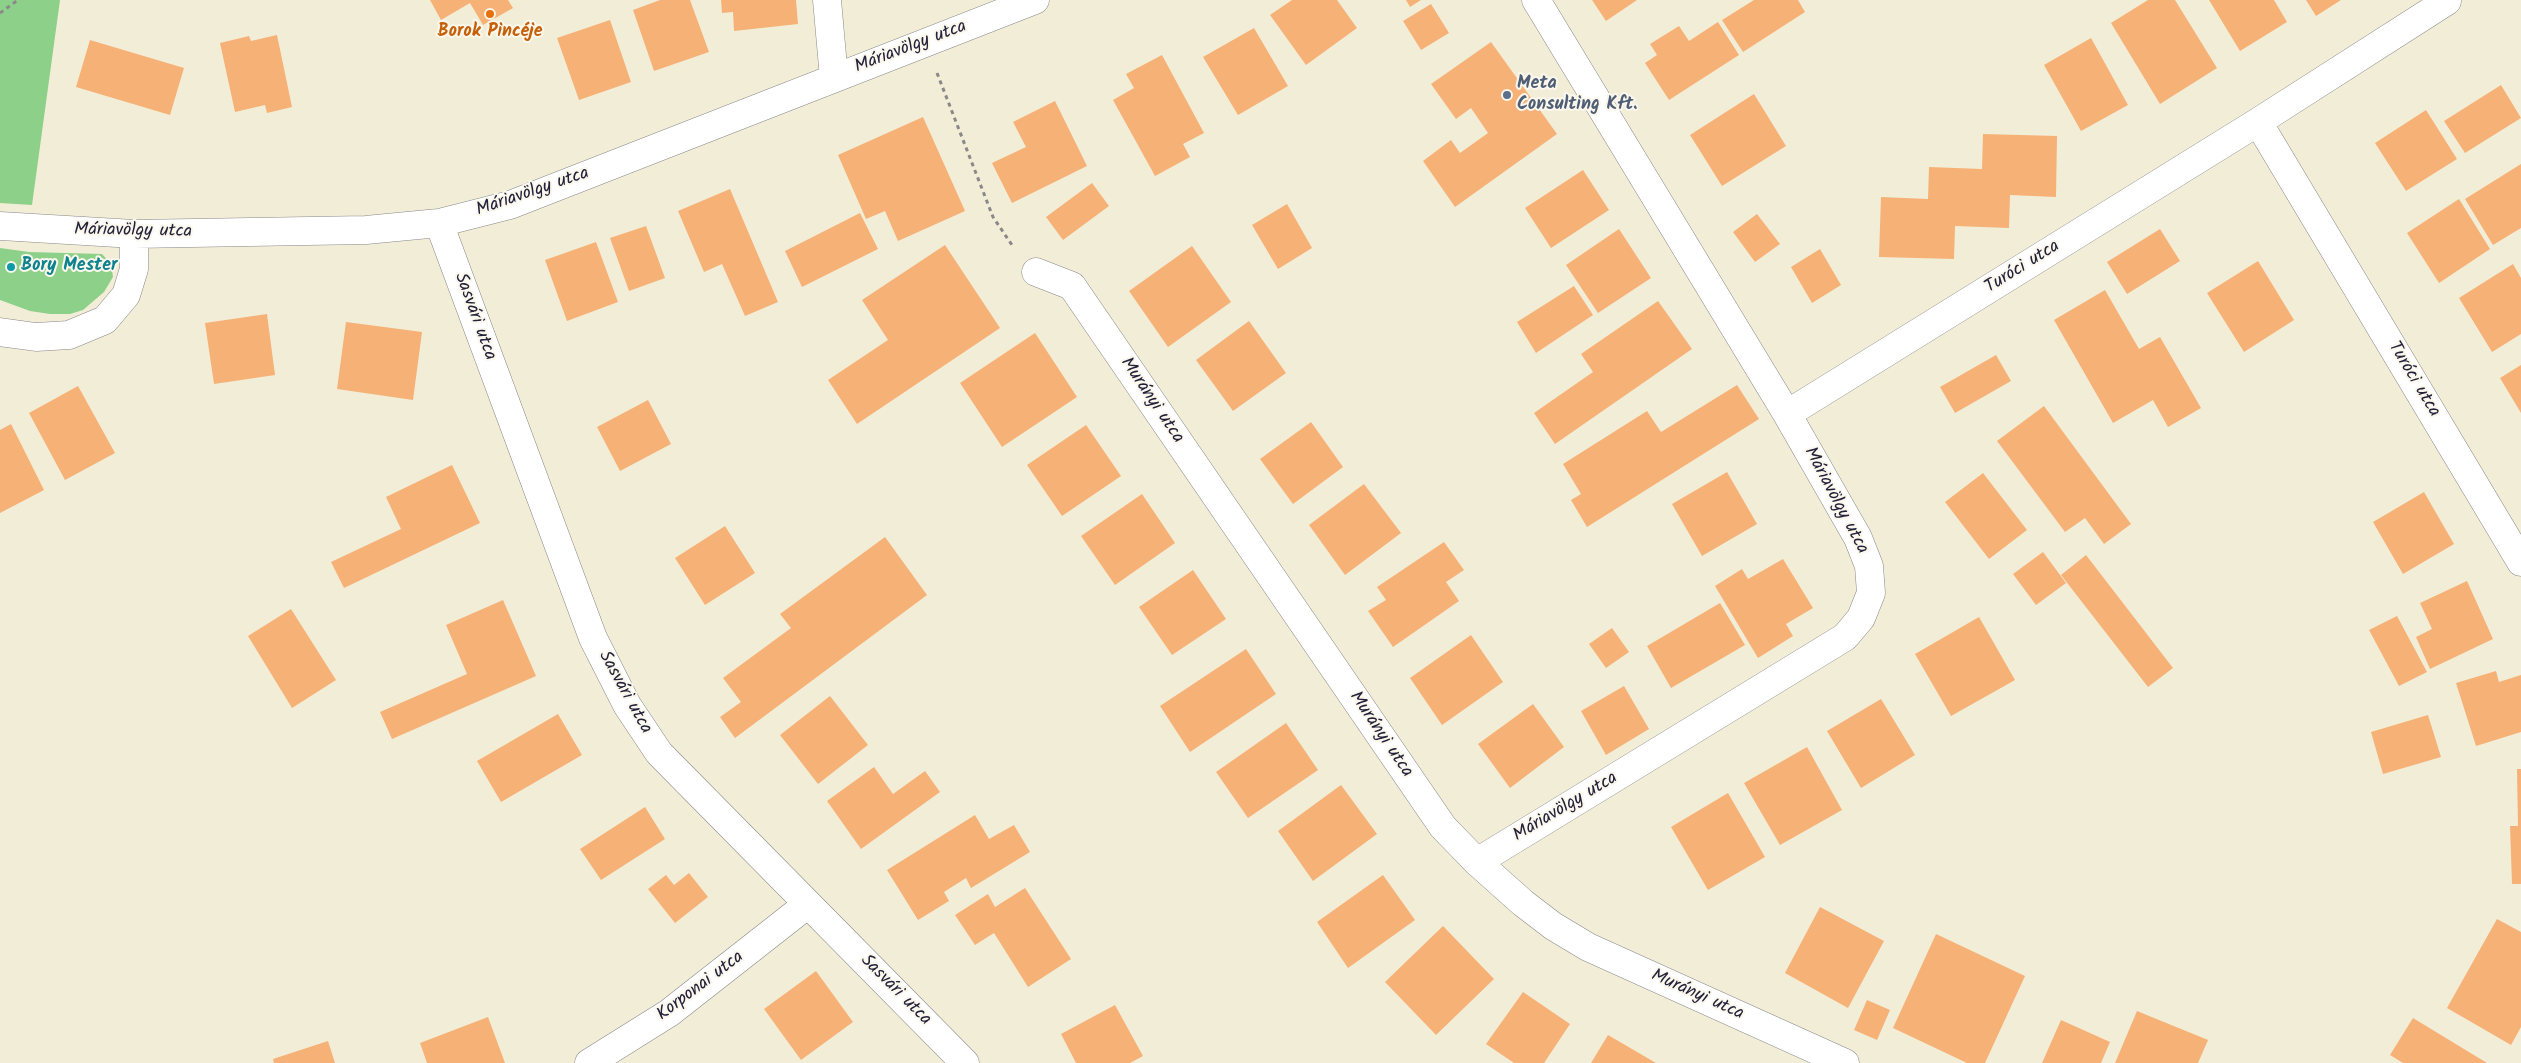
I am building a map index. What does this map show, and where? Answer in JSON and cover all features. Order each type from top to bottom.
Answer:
[{"type":"street","points":[[827,0],[834,78]]},
{"type":"street","name":"Máriavölgy utca","points":[[0,226],[134,234],[366,230],[439,223],[510,205],[1035,0]]},
{"type":"street","name":"Máriavölgy utca","points":[[1477,862],[1845,637],[1861,618],[1872,592],[1868,566],[1858,538],[1787,414],[1536,0]]},
{"type":"street","name":"Turóci utca","points":[[1787,414],[2258,122],[2447,1]]},
{"type":"street","name":"Turóci utca","points":[[2258,122],[2521,562]]},
{"type":"street","name":"Sasvári utca","points":[[439,223],[593,638],[627,705],[659,753],[965,1063]]},
{"type":"street","points":[[0,332],[36,337],[69,335],[105,320],[126,295],[134,269],[134,234]]},
{"type":"street","name":"Murányi utca","points":[[1036,272],[1072,286],[1443,827],[1477,862],[1523,903],[1553,926],[1588,947],[1845,1063]]},
{"type":"street","name":"Korponai utca","points":[[589,1063],[669,1013],[808,904]]},
{"type":"path","points":[[0,13],[18,0]]},
{"type":"path","points":[[924,43],[993,217]]},
{"type":"green space","points":[[0,0],[60,0],[32,205],[0,203]]},
{"type":"green space","points":[[0,248],[29,252],[102,254],[111,264],[113,277],[104,292],[83,310],[70,314],[30,311],[0,300]]},
{"type":"building","name":"Borok Pincéje","points":[[430,0],[508,0],[513,8],[483,25],[470,3],[441,20]]},
{"type":"building","points":[[660,0],[690,0],[709,52],[654,71],[633,10]]},
{"type":"building","points":[[721,0],[796,0],[798,24],[734,31],[733,12],[722,13]]},
{"type":"building","points":[[1292,0],[1337,0],[1357,28],[1306,65],[1270,15]]},
{"type":"building","points":[[1406,0],[1421,0],[1410,7]]},
{"type":"building","points":[[1592,0],[1637,0],[1606,21]]},
{"type":"building","points":[[1754,0],[1798,0],[1805,12],[1743,52],[1722,20]]},
{"type":"building","points":[[2148,0],[2175,0],[2217,68],[2160,104],[2111,23]]},
{"type":"building","points":[[2209,0],[2274,0],[2287,22],[2240,51]]},
{"type":"building","points":[[2306,0],[2341,0],[2316,16]]},
{"type":"building","points":[[1431,4],[1449,33],[1421,50],[1403,21]]},
{"type":"building","points":[[610,20],[631,82],[579,100],[557,38]]},
{"type":"building","points":[[1718,22],[1739,55],[1669,100],[1645,63],[1657,55],[1650,44],[1679,26],[1689,41]]},
{"type":"building","points":[[1254,28],[1288,86],[1238,115],[1203,57]]},
{"type":"building","points":[[277,35],[292,107],[267,113],[265,105],[235,112],[220,43],[249,36],[251,41]]},
{"type":"building","points":[[2091,38],[2128,105],[2081,131],[2044,65]]},
{"type":"building","points":[[90,40],[184,68],[170,115],[76,87]]},
{"type":"building","points":[[1491,42],[1557,134],[1455,207],[1423,161],[1451,140],[1460,153],[1488,133],[1471,108],[1456,119],[1431,84]]},
{"type":"building","points":[[1162,55],[1204,133],[1183,144],[1190,157],[1155,176],[1113,100],[1134,88],[1126,74]]},
{"type":"building","points":[[2501,85],[2521,118],[2465,153],[2444,121]]},
{"type":"building","points":[[1754,94],[1786,146],[1722,186],[1690,135]]},
{"type":"building","points":[[1055,101],[1087,166],[1012,203],[992,163],[1026,147],[1013,122]]},
{"type":"building","points":[[2426,110],[2457,159],[2406,191],[2375,143]]},
{"type":"building","points":[[923,117],[965,211],[898,241],[885,211],[866,219],[838,155]]},
{"type":"building","points":[[1983,134],[2057,136],[2056,197],[2010,195],[2009,228],[1955,226],[1954,259],[1879,257],[1881,197],[1928,199],[1929,167],[1982,169]]},
{"type":"building","points":[[2521,164],[2521,228],[2493,245],[2465,199]]},
{"type":"building","points":[[1583,170],[1609,210],[1551,248],[1525,208]]},
{"type":"building","points":[[1092,183],[1109,206],[1063,240],[1046,217]]},
{"type":"building","points":[[730,189],[778,302],[745,316],[722,264],[704,272],[678,211]]},
{"type":"building","points":[[2459,199],[2490,249],[2439,283],[2407,233]]},
{"type":"building","points":[[1287,204],[1312,248],[1278,269],[1252,225]]},
{"type":"building","points":[[860,213],[878,249],[802,287],[785,251]]},
{"type":"building","points":[[1757,214],[1780,244],[1755,262],[1733,232]]},
{"type":"building","points":[[646,226],[665,278],[629,291],[610,238]]},
{"type":"building","points":[[1619,229],[1651,278],[1598,313],[1566,265]]},
{"type":"building","points":[[2160,229],[2180,261],[2127,294],[2107,262]]},
{"type":"building","points":[[596,242],[618,302],[567,321],[545,260]]},
{"type":"building","points":[[945,245],[1000,328],[857,424],[828,380],[888,340],[862,300]]},
{"type":"building","points":[[1192,246],[1231,302],[1168,347],[1129,291]]},
{"type":"building","points":[[1820,249],[1841,285],[1812,303],[1791,267]]},
{"type":"building","points":[[2258,261],[2294,320],[2244,352],[2207,293]]},
{"type":"building","points":[[2513,264],[2521,278],[2521,334],[2492,352],[2459,298]]},
{"type":"building","points":[[1574,286],[1593,315],[1536,353],[1517,322]]},
{"type":"building","points":[[2105,290],[2139,349],[2160,337],[2201,408],[2168,427],[2153,400],[2113,423],[2054,320]]},
{"type":"building","points":[[1658,301],[1692,349],[1555,444],[1534,413],[1593,372],[1581,354]]},
{"type":"building","points":[[267,314],[275,375],[214,384],[205,323]]},
{"type":"building","points":[[1249,321],[1286,373],[1233,411],[1196,360]]},
{"type":"building","points":[[346,322],[422,332],[413,400],[337,389]]},
{"type":"building","points":[[1035,333],[1077,397],[1002,447],[960,383]]},
{"type":"building","points":[[1996,355],[2011,381],[1955,413],[1940,387]]},
{"type":"building","points":[[2521,365],[2521,413],[2500,378]]},
{"type":"building","points":[[1737,385],[1759,419],[1587,527],[1571,500],[1581,494],[1563,464],[1647,411],[1661,432]]},
{"type":"building","points":[[78,386],[115,453],[65,480],[29,413]]},
{"type":"building","points":[[648,400],[671,444],[620,471],[597,427]]},
{"type":"building","points":[[2044,406],[2131,524],[2104,544],[2085,518],[2065,532],[1997,441]]},
{"type":"building","points":[[1311,422],[1343,467],[1293,504],[1260,459]]},
{"type":"building","points":[[11,424],[44,490],[0,513],[0,430]]},
{"type":"building","points":[[1086,425],[1121,476],[1062,516],[1027,465]]},
{"type":"building","points":[[452,465],[480,523],[344,588],[331,562],[401,529],[386,497]]},
{"type":"building","points":[[1727,472],[1757,524],[1702,556],[1672,504]]},
{"type":"building","points":[[1983,473],[2027,530],[1989,559],[1945,502]]},
{"type":"building","points":[[1364,484],[1401,533],[1345,575],[1309,525]]},
{"type":"building","points":[[2424,492],[2454,544],[2403,574],[2373,522]]},
{"type":"building","points":[[1142,494],[1175,543],[1115,585],[1081,536]]},
{"type":"building","points":[[725,526],[755,573],[705,605],[675,558]]},
{"type":"building","points":[[885,537],[927,595],[735,738],[720,717],[741,702],[723,678],[791,628],[780,614]]},
{"type":"building","points":[[1444,542],[1464,570],[1446,582],[1459,601],[1393,647],[1368,611],[1386,600],[1377,587]]},
{"type":"building","points":[[2043,552],[2066,583],[2036,605],[2013,574]]},
{"type":"building","points":[[2086,555],[2173,668],[2148,687],[2061,575]]},
{"type":"building","points":[[1783,559],[1813,608],[1786,624],[1793,636],[1758,658],[1715,586],[1742,569],[1748,579]]},
{"type":"building","points":[[1193,570],[1226,619],[1172,655],[1139,607]]},
{"type":"building","points":[[2467,581],[2493,639],[2430,669],[2416,637],[2432,629],[2420,603]]},
{"type":"building","points":[[503,600],[536,676],[392,739],[380,712],[467,674],[446,625]]},
{"type":"building","points":[[1720,603],[1745,645],[1671,688],[1647,646]]},
{"type":"building","points":[[291,609],[336,680],[292,708],[248,636]]},
{"type":"building","points":[[2397,616],[2427,672],[2399,686],[2369,630]]},
{"type":"building","points":[[1979,617],[2015,680],[1951,716],[1915,654]]},
{"type":"building","points":[[1612,628],[1629,652],[1606,668],[1589,644]]},
{"type":"building","points":[[1471,635],[1503,682],[1442,725],[1410,678]]},
{"type":"building","points":[[1246,649],[1276,694],[1190,752],[1160,706]]},
{"type":"building","points":[[2496,671],[2499,682],[2521,675],[2521,732],[2476,746],[2456,683]]},
{"type":"building","points":[[1624,686],[1649,729],[1606,755],[1581,711]]},
{"type":"building","points":[[830,696],[868,745],[818,784],[780,735]]},
{"type":"building","points":[[1881,699],[1915,755],[1861,788],[1827,731]]},
{"type":"building","points":[[1533,704],[1564,747],[1510,788],[1478,744]]},
{"type":"building","points":[[558,714],[582,755],[501,802],[477,761]]},
{"type":"building","points":[[2428,715],[2441,757],[2383,774],[2371,732]]},
{"type":"building","points":[[1286,723],[1318,770],[1248,818],[1216,772]]},
{"type":"building","points":[[1807,747],[1842,810],[1780,845],[1744,783]]},
{"type":"building","points":[[874,767],[893,794],[925,771],[940,792],[861,849],[827,801]]},
{"type":"building","points":[[2517,769],[2521,769],[2521,884],[2512,884],[2510,826],[2518,826]]},
{"type":"building","points":[[1341,785],[1377,834],[1313,881],[1278,831]]},
{"type":"building","points":[[1728,793],[1765,857],[1708,890],[1671,827]]},
{"type":"building","points":[[645,807],[665,839],[601,880],[580,849]]},
{"type":"building","points":[[975,815],[989,839],[1014,825],[1030,852],[971,888],[966,878],[944,892],[949,901],[918,920],[887,870]]},
{"type":"building","points":[[689,873],[708,897],[675,923],[648,889],[666,875],[674,885]]},
{"type":"building","points":[[1383,875],[1415,920],[1348,968],[1317,922]]},
{"type":"building","points":[[1025,888],[1071,959],[1028,987],[994,933],[975,945],[955,915],[988,894],[995,907]]},
{"type":"building","points":[[1820,907],[1884,941],[1848,1008],[1785,973]]},
{"type":"building","points":[[2497,919],[2521,932],[2521,1027],[2511,1045],[2447,1008]]},
{"type":"building","points":[[1443,926],[1494,979],[1436,1035],[1385,982]]},
{"type":"building","points":[[1936,934],[2025,976],[1985,1063],[1967,1063],[1893,1028]]},
{"type":"building","points":[[816,971],[853,1022],[801,1060],[764,1009]]},
{"type":"building","points":[[1523,992],[1570,1024],[1544,1063],[1514,1063],[1486,1044]]},
{"type":"building","points":[[1867,1000],[1890,1010],[1877,1040],[1854,1030]]},
{"type":"building","points":[[1115,1005],[1143,1056],[1130,1063],[1076,1063],[1061,1034]]},
{"type":"building","points":[[2137,1011],[2208,1040],[2198,1063],[2115,1063]]},
{"type":"building","points":[[488,1017],[505,1063],[427,1063],[420,1043]]},
{"type":"building","points":[[2413,1018],[2487,1063],[2403,1063],[2390,1055]]},
{"type":"building","points":[[2061,1020],[2110,1042],[2101,1063],[2042,1063]]},
{"type":"building","points":[[1608,1035],[1656,1063],[1591,1063]]},
{"type":"building","points":[[328,1041],[335,1063],[274,1063],[273,1059]]},
{"type":"place","name":"Borok Pincéje","points":[[490,14]]},
{"type":"place","name":"Meta Consulting Kft.","points":[[1507,95]]},
{"type":"place","name":"Bory Mester","points":[[11,267]]}]
